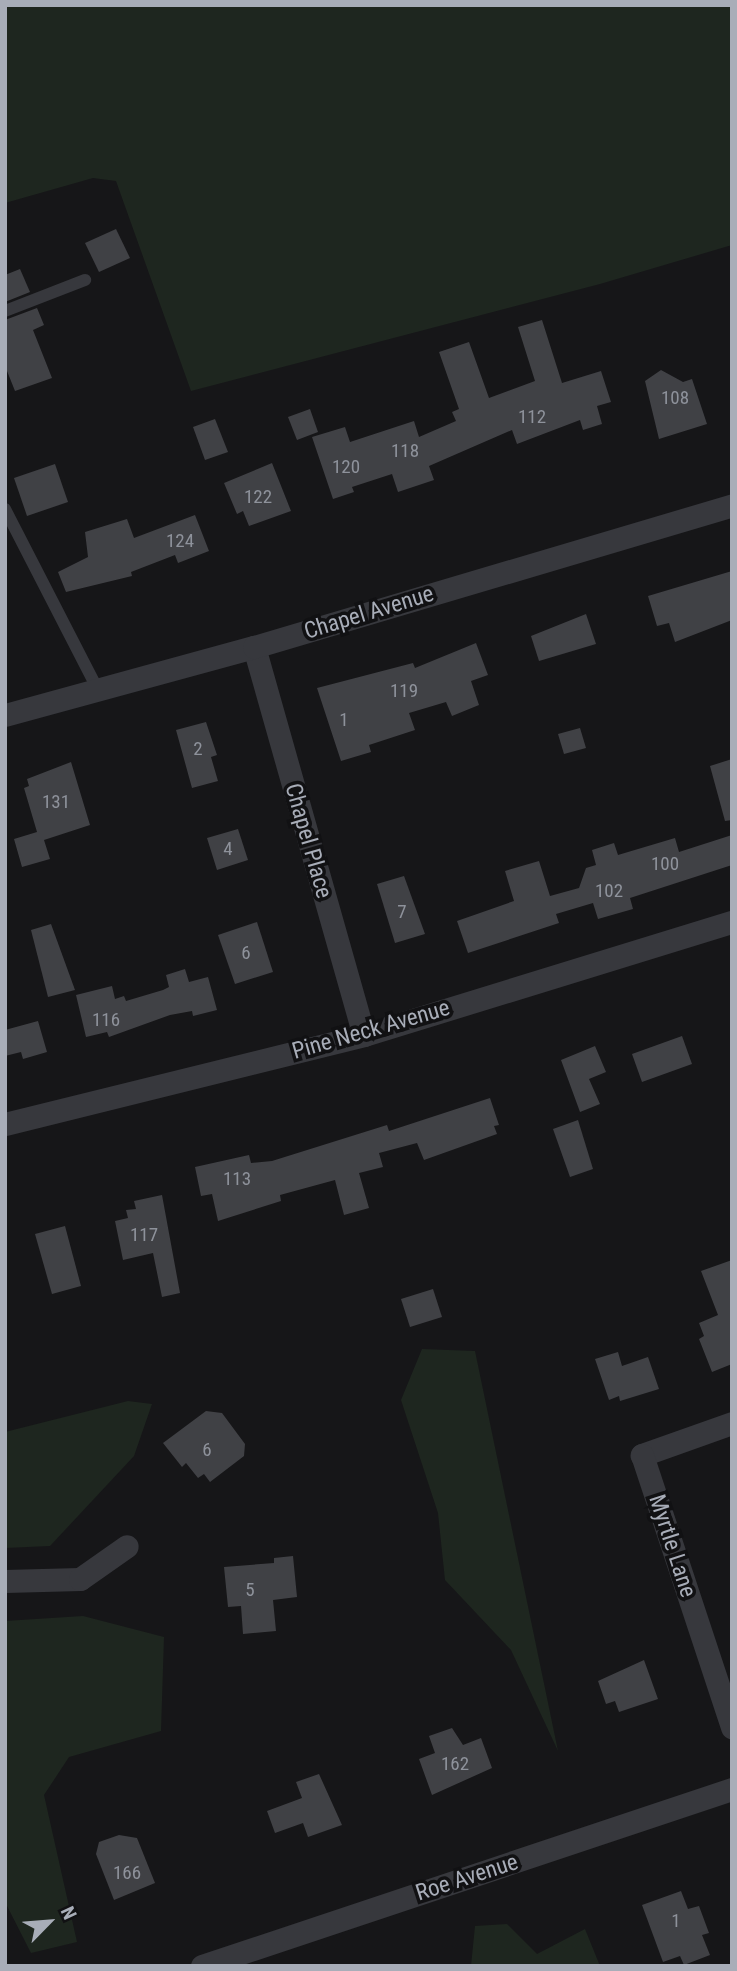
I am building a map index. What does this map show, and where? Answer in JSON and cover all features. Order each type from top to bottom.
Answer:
[{"type":"street","name":"Chapel Avenue","points":[[5,715],[254,647],[732,506]]},
{"type":"street","name":"Chapel Place","points":[[254,647],[364,1034]]},
{"type":"street","name":"Pine Neck Avenue","points":[[5,1124],[364,1034],[732,922]]},
{"type":"street","name":"Myrtle Lane","points":[[732,1423],[642,1455],[732,1727]]},
{"type":"street","points":[[5,1581],[80,1579],[127,1546]]},
{"type":"street","name":"Roe Avenue","points":[[202,1966],[732,1789]]},
{"type":"lane","points":[[5,311],[85,280]]},
{"type":"lane","points":[[5,509],[99,690]]},
{"type":"shaded area","points":[[5,5],[732,5],[732,245],[600,284],[191,391],[116,181],[93,178],[5,203]]},
{"type":"shaded area","points":[[422,1349],[475,1351],[558,1751],[511,1650],[445,1580],[438,1513],[401,1400]]},
{"type":"shaded area","points":[[128,1401],[152,1404],[134,1456],[50,1546],[5,1548],[5,1432]]},
{"type":"shaded area","points":[[83,1616],[164,1637],[161,1731],[69,1757],[44,1795],[77,1942],[31,1953],[5,1902],[5,1621]]},
{"type":"shaded area","points":[[507,1924],[537,1954],[585,1929],[600,1966],[471,1966],[475,1926]]},
{"type":"building","points":[[116,229],[130,258],[99,272],[85,243]]},
{"type":"building","points":[[20,269],[30,292],[5,302],[5,275]]},
{"type":"building","points":[[37,308],[44,325],[33,330],[52,378],[15,391],[5,366],[5,320]]},
{"type":"building","points":[[542,320],[562,383],[601,371],[611,402],[597,406],[602,424],[583,430],[580,420],[517,444],[512,430],[429,466],[434,480],[398,492],[392,474],[352,487],[354,492],[333,499],[312,437],[345,427],[350,442],[414,421],[419,437],[456,421],[452,412],[459,409],[439,352],[469,342],[489,398],[535,381],[518,327]]},
{"type":"building","points":[[661,370],[683,382],[692,379],[707,424],[659,439],[645,381]]},
{"type":"building","points":[[310,409],[318,432],[297,440],[288,417]]},
{"type":"building","points":[[215,419],[228,452],[205,460],[193,427]]},
{"type":"building","points":[[272,463],[291,511],[249,526],[243,511],[237,514],[224,483]]},
{"type":"building","points":[[55,464],[68,502],[27,516],[14,478]]},
{"type":"building","points":[[195,515],[209,551],[178,563],[175,555],[131,572],[132,576],[66,592],[58,572],[88,557],[85,532],[127,519],[134,538]]},
{"type":"building","points":[[732,571],[732,620],[675,642],[669,623],[657,626],[648,596]]},
{"type":"building","points":[[586,614],[596,644],[539,661],[531,636]]},
{"type":"building","points":[[476,643],[488,675],[471,681],[479,705],[452,716],[446,702],[409,713],[415,730],[369,745],[371,752],[341,761],[317,688],[413,663],[415,668]]},
{"type":"building","points":[[206,722],[217,755],[211,757],[218,781],[192,788],[176,730]]},
{"type":"building","points":[[580,728],[586,748],[564,754],[558,734]]},
{"type":"building","points":[[732,759],[732,820],[725,821],[710,766]]},
{"type":"building","points":[[71,762],[90,825],[44,840],[50,859],[22,867],[14,839],[37,832],[24,788],[29,786],[27,779]]},
{"type":"building","points":[[238,829],[248,860],[217,870],[207,838]]},
{"type":"building","points":[[732,835],[732,865],[630,898],[633,909],[598,919],[593,903],[556,914],[559,923],[468,953],[457,921],[514,901],[505,871],[539,861],[550,896],[579,888],[586,868],[596,865],[592,850],[614,843],[618,855],[675,838],[679,852]]},
{"type":"building","points":[[404,876],[425,934],[395,943],[377,884]]},
{"type":"building","points":[[257,922],[273,972],[235,984],[218,935]]},
{"type":"building","points":[[51,924],[75,990],[48,997],[31,930]]},
{"type":"building","points":[[185,969],[189,982],[208,977],[217,1010],[193,1016],[192,1011],[170,1015],[109,1037],[107,1032],[86,1037],[76,995],[112,986],[115,999],[124,996],[126,1001],[169,987],[166,975]]},
{"type":"building","points":[[38,1021],[47,1052],[23,1059],[21,1052],[5,1056],[5,1030]]},
{"type":"building","points":[[682,1036],[692,1064],[642,1082],[632,1054]]},
{"type":"building","points":[[595,1046],[606,1072],[589,1079],[600,1104],[580,1112],[561,1060]]},
{"type":"building","points":[[490,1098],[499,1125],[494,1126],[497,1134],[424,1160],[417,1143],[379,1153],[383,1167],[359,1173],[369,1208],[344,1215],[335,1180],[280,1195],[281,1201],[218,1221],[212,1194],[201,1196],[195,1167],[249,1155],[251,1163],[272,1161],[387,1125],[389,1131]]},
{"type":"building","points":[[578,1120],[593,1169],[570,1177],[553,1129]]},
{"type":"building","points":[[162,1195],[180,1293],[162,1297],[153,1253],[123,1260],[115,1221],[128,1218],[126,1210],[136,1209],[134,1201]]},
{"type":"building","points":[[65,1226],[81,1286],[52,1294],[35,1234]]},
{"type":"building","points":[[732,1260],[732,1364],[712,1372],[699,1339],[704,1336],[699,1323],[718,1315],[701,1271]]},
{"type":"building","points":[[433,1289],[442,1317],[410,1327],[401,1299]]},
{"type":"building","points":[[618,1352],[622,1366],[648,1357],[659,1389],[620,1401],[619,1396],[609,1400],[595,1359]]},
{"type":"building","points":[[206,1411],[222,1413],[245,1444],[244,1456],[210,1482],[204,1474],[198,1478],[186,1463],[182,1467],[163,1443]]},
{"type":"building","points":[[293,1556],[297,1597],[273,1600],[276,1631],[243,1634],[241,1606],[228,1607],[224,1567],[274,1563],[274,1558]]},
{"type":"building","points":[[644,1660],[658,1699],[619,1712],[615,1701],[606,1704],[598,1681]]},
{"type":"building","points":[[452,1728],[463,1745],[481,1738],[492,1768],[432,1795],[419,1759],[435,1753],[429,1736]]},
{"type":"building","points":[[319,1774],[342,1825],[308,1837],[303,1823],[275,1833],[267,1811],[302,1798],[296,1782]]},
{"type":"building","points":[[119,1835],[137,1838],[155,1883],[114,1900],[96,1854],[99,1842]]},
{"type":"building","points":[[681,1891],[688,1909],[699,1906],[709,1933],[702,1935],[710,1955],[684,1965],[680,1956],[663,1962],[642,1905]]}]
